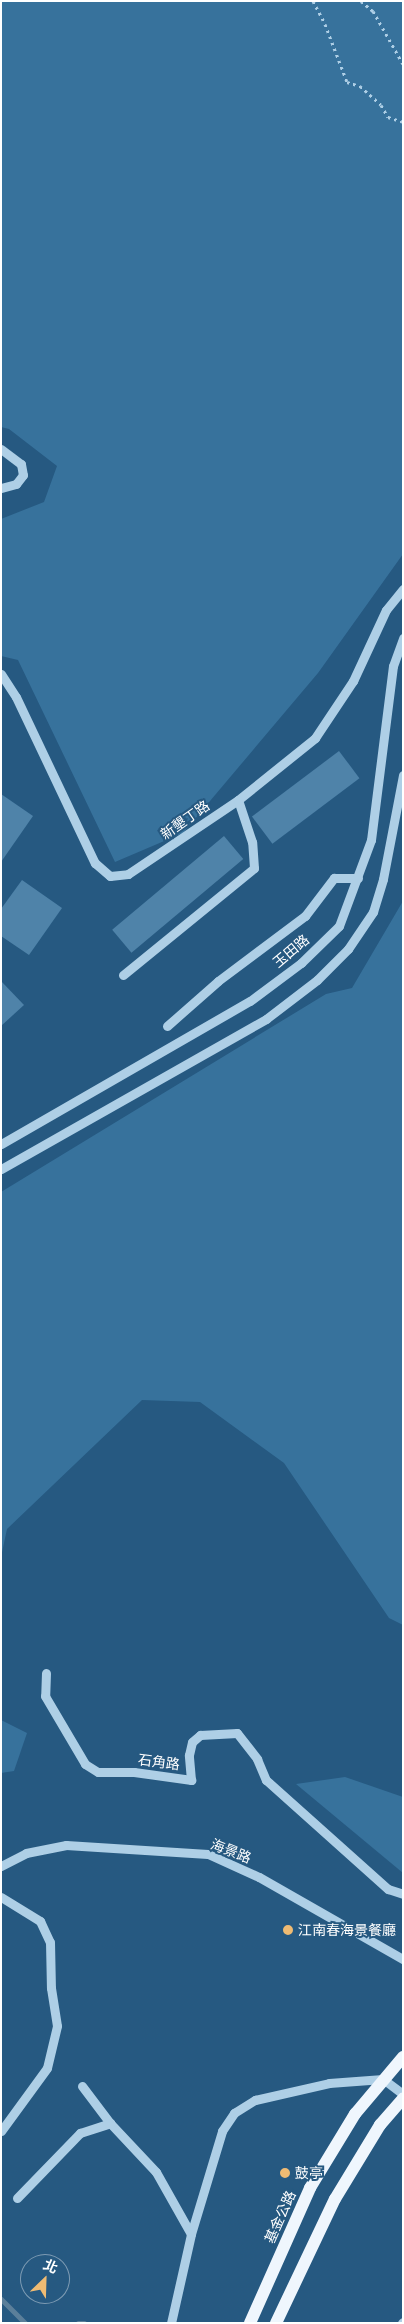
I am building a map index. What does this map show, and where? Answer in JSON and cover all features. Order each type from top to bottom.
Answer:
[{"type":"main road","name":"基金公路","points":[[250,2323],[310,2188],[355,2114],[403,2057]]},
{"type":"main road","points":[[276,2323],[335,2199],[380,2125],[403,2099]]},
{"type":"street","points":[[1,449],[21,464],[23,476],[16,484],[1,488]]},
{"type":"street","name":"新墾丁路","points":[[1,674],[16,696],[95,863],[110,876],[135,871],[238,800],[315,738],[353,681],[386,610],[403,589]]},
{"type":"street","name":"玉田路","points":[[1,1144],[250,1000],[301,964],[339,926],[371,840],[393,666],[403,638]]},
{"type":"street","points":[[1,1169],[266,1019],[316,980],[348,949],[373,912],[383,879],[403,775]]},
{"type":"street","points":[[123,975],[254,868],[252,842],[238,800]]},
{"type":"street","points":[[167,1026],[218,981],[305,916],[334,878],[358,878]]},
{"type":"street","name":"石角路","points":[[46,1673],[45,1696],[85,1764],[98,1772],[134,1772],[191,1780],[189,1754],[192,1742],[200,1735],[237,1732],[257,1758],[266,1780],[388,1889],[403,1894]]},
{"type":"street","name":"海景路","points":[[1,1866],[26,1853],[66,1845],[208,1854],[259,1877],[403,1959]]},
{"type":"street","points":[[1,1897],[40,1921],[50,1942],[50,1988],[57,2026],[47,2068],[1,2131]]},
{"type":"street","points":[[171,2323],[191,2234],[222,2131],[234,2113],[255,2100],[329,2083],[383,2079],[403,2094]]},
{"type":"street","points":[[82,2086],[110,2123],[156,2172],[191,2234]]},
{"type":"street","points":[[17,2198],[80,2133],[110,2123]]},
{"type":"path","points":[[312,1],[326,24],[347,82],[360,86],[381,105],[388,117],[403,122]]},
{"type":"path","points":[[361,1],[373,11],[403,64]]},
{"type":"shaded area","points":[[1,1],[403,1],[403,554],[318,673],[183,833],[115,862],[18,660],[1,656],[1,519],[44,502],[57,466],[9,429],[1,427]]},
{"type":"shaded area","points":[[403,901],[403,1625],[389,1618],[284,1463],[200,1402],[142,1400],[7,1529],[1,1557],[1,1192],[326,994],[352,988]]},
{"type":"shaded area","points":[[1,1720],[27,1733],[14,1771],[1,1773]]},
{"type":"shaded area","points":[[345,1777],[403,1797],[403,1873],[296,1784]]},
{"type":"building","points":[[339,751],[359,778],[272,844],[252,817]]},
{"type":"building","points":[[1,794],[33,816],[1,862]]},
{"type":"building","points":[[224,836],[243,859],[131,953],[112,930]]},
{"type":"building","points":[[22,880],[62,908],[29,955],[1,936],[1,909]]},
{"type":"building","points":[[1,981],[24,1005],[1,1026]]},
{"type":"waterway","points":[[1,2299],[25,2323]]},
{"type":"waterway","points":[[78,2323],[84,2323]]},
{"type":"place","name":"江南春海景餐廳","points":[[288,1930]]},
{"type":"place","name":"鼓亭","points":[[285,2173]]}]
